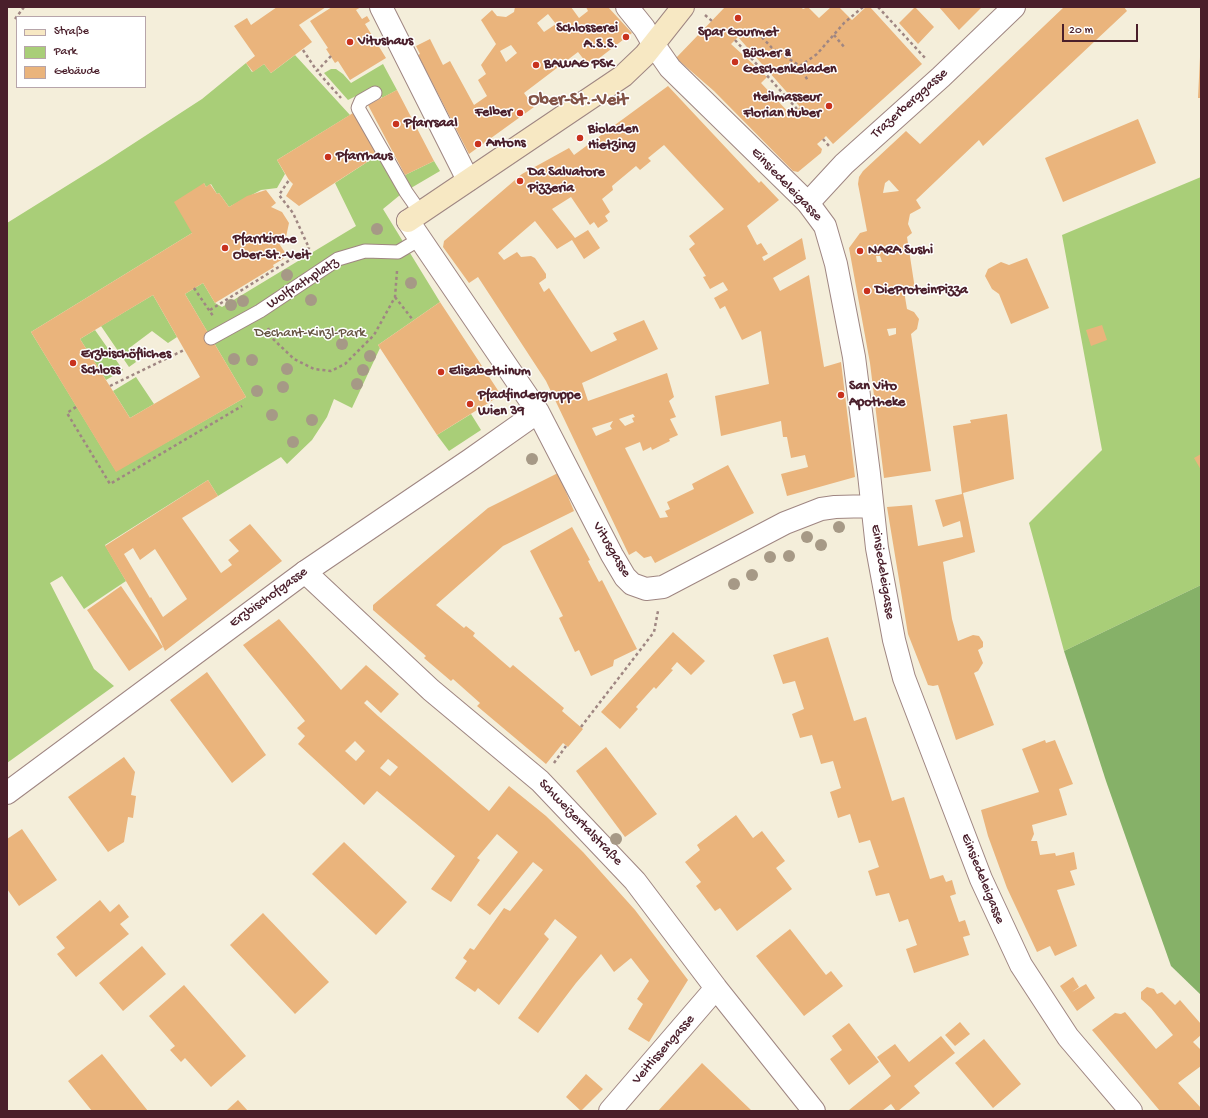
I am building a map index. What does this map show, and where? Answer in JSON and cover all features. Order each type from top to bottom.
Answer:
[{"type":"main road","points":[[416,224],[468,180],[623,76],[654,44],[683,7]]},
{"type":"street","points":[[381,7],[468,180]]},
{"type":"street","name":"Einsiedeleigasse","points":[[627,7],[644,28],[670,68],[808,203],[825,226],[836,264],[854,357],[877,548],[898,658],[912,701],[981,879],[1018,959],[1044,1002],[1068,1037],[1131,1111]]},
{"type":"street","name":"Trazerberggasse","points":[[808,203],[844,164],[1014,7]]},
{"type":"street","name":"Vitusgasse","points":[[416,224],[457,292],[538,412],[608,548],[625,577],[638,587],[646,589],[663,588],[785,524],[808,514],[835,507],[872,506]]},
{"type":"street","name":"Erzbischofgasse","points":[[7,793],[305,572],[538,412]]},
{"type":"street","name":"Schweizertalstraße","points":[[305,572],[431,690],[540,781],[635,881],[716,988],[814,1111]]},
{"type":"street","name":"Veitlissengasse","points":[[610,1111],[716,988]]},
{"type":"lane","points":[[375,93],[361,101],[358,108],[406,192],[416,224],[398,252]]},
{"type":"lane","name":"Wolfrathplatz","points":[[211,338],[260,311],[338,259],[365,251],[398,252]]},
{"type":"path","points":[[17,16],[24,7]]},
{"type":"path","points":[[800,66],[817,54],[844,23],[863,7]]},
{"type":"path","points":[[878,7],[930,64]]},
{"type":"path","points":[[746,30],[758,33],[772,48],[800,66],[808,81]]},
{"type":"path","points":[[834,35],[845,48]]},
{"type":"path","points":[[735,40],[797,109]]},
{"type":"path","points":[[302,50],[317,71],[349,106],[358,108]]},
{"type":"path","points":[[317,71],[330,56]]},
{"type":"path","points":[[823,139],[831,149]]},
{"type":"path","points":[[194,288],[210,310],[309,248],[293,213],[279,195],[288,180]]},
{"type":"path","points":[[260,311],[272,338],[294,359],[314,369],[331,371],[345,364],[374,335],[395,297],[398,252]]},
{"type":"path","points":[[395,297],[413,320]]},
{"type":"path","points":[[110,386],[184,350]]},
{"type":"path","points":[[76,407],[67,413],[110,484],[242,406]]},
{"type":"path","points":[[478,412],[488,406]]},
{"type":"path","points":[[580,727],[654,632],[663,588]]},
{"type":"green space","name":"Dechant-Kinzl-Park","points":[[295,55],[350,115],[277,160],[285,174],[277,188],[261,190],[229,207],[219,193],[217,194],[211,184],[206,187],[204,183],[192,233],[31,332],[116,471],[246,397],[185,294],[203,283],[215,303],[222,307],[356,226],[335,183],[378,155],[400,195],[383,209],[440,302],[378,345],[380,348],[352,408],[334,399],[327,417],[312,440],[287,464],[281,457],[218,496],[208,480],[105,545],[126,581],[84,609],[62,576],[50,583],[94,669],[114,686],[7,763],[7,223],[202,99],[246,63],[252,72],[264,64],[271,73]]},
{"type":"green space","points":[[383,64],[397,90],[382,98],[376,86],[348,100],[324,73],[331,69],[336,69],[351,83]]},
{"type":"green space","points":[[434,161],[440,171],[411,188],[405,175]]},
{"type":"green space","points":[[1201,177],[1201,585],[1064,651],[1029,523],[1102,450],[1062,235]]},
{"type":"green space","points":[[153,295],[177,337],[168,343],[152,331],[128,349],[136,362],[129,367],[101,326]]},
{"type":"green space","points":[[95,330],[123,370],[106,380],[80,339]]},
{"type":"green space","points":[[136,377],[154,404],[130,418],[113,391]]},
{"type":"green space","points":[[471,414],[481,430],[449,451],[437,435]]},
{"type":"green space","points":[[1201,585],[1201,995],[1171,966],[1106,781],[1064,651]]},
{"type":"building","points":[[277,7],[326,7],[299,25],[312,42],[271,73],[264,64],[253,72],[246,63],[255,56],[234,26],[247,18],[251,25]]},
{"type":"building","name":"Vitushaus","points":[[332,7],[361,7],[356,10],[362,19],[367,16],[370,21],[365,24],[386,58],[350,80],[338,61],[335,63],[326,49],[328,48],[310,21]]},
{"type":"building","points":[[515,7],[571,7],[579,18],[588,11],[586,7],[608,7],[632,33],[589,66],[578,52],[524,93],[534,107],[469,154],[418,55],[420,54],[416,46],[430,39],[443,65],[450,61],[474,105],[487,96],[478,80],[486,74],[481,65],[496,44],[481,20],[492,10],[497,16],[506,17],[514,12]],"holes":[[[548,14],[556,24],[544,32],[537,23]],[[511,45],[517,53],[506,62],[500,51]]]},
{"type":"building","points":[[725,7],[801,7],[803,9],[808,7],[819,18],[831,7],[839,7],[852,20],[866,7],[870,7],[922,64],[833,144],[826,136],[817,144],[822,149],[821,153],[798,172],[793,171],[714,91],[676,58]],"holes":[[[738,37],[800,107],[791,115],[761,83],[767,77],[731,44]]]},
{"type":"building","points":[[915,7],[934,27],[918,44],[899,23]]},
{"type":"building","points":[[939,7],[982,7],[959,30]]},
{"type":"building","points":[[1064,7],[1124,7],[1127,11],[983,146],[979,140],[916,200],[921,208],[910,214],[908,224],[912,233],[907,237],[915,289],[904,291],[907,309],[914,312],[919,319],[917,329],[911,334],[931,471],[884,478],[870,363],[849,248],[860,233],[867,231],[858,184],[859,177],[863,171],[906,131],[920,144]],"holes":[[[889,180],[899,191],[883,193],[885,183]],[[876,256],[880,256],[882,262],[877,262]],[[896,328],[896,334],[889,336],[887,329]]]},
{"type":"building","points":[[1200,57],[1201,98],[1198,98]]},
{"type":"building","points":[[668,86],[759,183],[761,181],[779,200],[747,226],[757,245],[761,243],[768,254],[762,257],[764,261],[802,238],[806,259],[773,278],[780,291],[809,275],[824,367],[841,362],[855,477],[787,496],[781,474],[808,467],[805,455],[791,458],[787,437],[783,437],[781,421],[721,436],[715,396],[769,384],[761,331],[742,340],[725,306],[720,309],[714,298],[728,290],[723,282],[710,289],[703,277],[706,276],[689,249],[695,244],[689,236],[724,209],[664,145],[648,158],[651,161],[640,170],[636,166],[612,186],[613,190],[602,199],[610,212],[605,216],[608,221],[598,228],[594,222],[590,225],[571,197],[552,209],[575,238],[588,230],[600,248],[584,259],[572,240],[557,249],[535,221],[498,253],[504,260],[517,252],[521,257],[531,256],[535,258],[546,274],[546,278],[539,283],[544,292],[549,288],[591,352],[617,340],[613,333],[644,320],[658,349],[582,383],[588,401],[667,373],[674,397],[669,401],[676,417],[670,419],[678,435],[652,450],[651,447],[643,451],[640,442],[625,448],[660,518],[668,517],[665,511],[670,509],[667,502],[694,489],[692,484],[728,465],[754,513],[655,563],[651,556],[644,558],[636,551],[629,555],[546,381],[478,277],[469,283],[443,247],[444,241],[522,174],[569,148],[574,155]],"holes":[[[633,414],[635,417],[632,418],[634,422],[625,426],[619,419]],[[613,421],[610,426],[612,429],[596,436],[592,428]]]},
{"type":"building","name":"Pfarrsaal","points":[[397,90],[434,161],[405,175],[368,105]]},
{"type":"building","name":"Pfarrhaus","points":[[353,113],[378,155],[299,206],[286,196],[293,184],[277,160]]},
{"type":"building","points":[[1138,119],[1156,163],[1063,202],[1045,158]]},
{"type":"building","name":"Erzbischöfliches Schloss","points":[[204,183],[206,187],[210,184],[217,194],[219,193],[229,207],[247,196],[266,190],[276,203],[271,207],[282,212],[289,223],[286,237],[278,242],[286,254],[283,259],[273,265],[274,267],[215,303],[203,283],[185,294],[246,397],[116,472],[31,332],[192,233],[174,202]],"holes":[[[153,295],[200,377],[130,418],[80,339]]]},
{"type":"building","points":[[1027,258],[1049,308],[1011,324],[999,294],[992,289],[985,276],[988,269],[1001,262],[1009,265]]},
{"type":"building","name":"Elisabethinum","points":[[440,302],[501,395],[437,435],[378,345]]},
{"type":"building","points":[[1102,325],[1107,340],[1091,346],[1086,330]]},
{"type":"building","points":[[1007,414],[1014,479],[963,493],[975,552],[943,562],[952,619],[958,641],[973,635],[979,636],[983,642],[983,647],[978,650],[983,663],[978,671],[974,673],[994,725],[956,740],[938,685],[928,685],[908,634],[887,507],[912,505],[918,546],[963,537],[960,521],[943,527],[935,500],[962,494],[953,426],[971,423],[970,420]]},
{"type":"building","points":[[1201,454],[1201,470],[1194,458]]},
{"type":"building","points":[[558,473],[574,511],[503,546],[436,605],[464,628],[466,626],[475,633],[473,636],[510,668],[513,665],[564,708],[562,711],[583,729],[568,747],[563,743],[546,764],[477,706],[480,703],[453,679],[451,681],[424,658],[426,656],[373,610],[373,605],[488,508]]},
{"type":"building","points":[[208,480],[218,496],[182,518],[221,573],[232,565],[228,560],[239,551],[229,540],[250,524],[282,561],[165,651],[157,633],[105,546]],"holes":[[[133,548],[140,560],[155,549],[187,599],[163,617],[124,554]]]},
{"type":"building","points":[[572,527],[590,560],[588,561],[599,582],[602,580],[637,649],[614,660],[613,666],[591,676],[579,650],[575,652],[559,618],[563,616],[530,551]]},
{"type":"building","points":[[121,586],[163,647],[129,671],[87,610]]},
{"type":"building","points":[[279,619],[341,690],[366,665],[399,694],[381,713],[367,700],[364,703],[378,716],[489,811],[509,786],[546,816],[583,852],[635,910],[688,980],[649,1042],[628,1029],[643,1004],[637,999],[649,981],[631,958],[614,972],[601,954],[576,983],[538,1033],[518,1018],[577,937],[555,919],[544,934],[549,939],[499,1005],[478,988],[475,992],[455,978],[467,961],[463,958],[470,948],[474,950],[504,908],[510,911],[543,870],[533,862],[490,915],[477,905],[518,852],[497,834],[477,858],[480,860],[451,902],[431,889],[455,856],[377,791],[364,805],[298,744],[305,736],[297,728],[305,721],[243,645]],"holes":[[[355,741],[365,751],[356,761],[345,751]],[[388,759],[398,767],[390,776],[380,768]]]},
{"type":"building","points":[[673,632],[705,661],[691,675],[677,662],[671,669],[673,670],[656,689],[654,687],[636,707],[638,709],[620,729],[601,712]]},
{"type":"building","points":[[828,637],[854,721],[866,717],[892,801],[904,797],[930,879],[943,875],[946,882],[952,880],[956,894],[950,896],[959,922],[965,920],[970,935],[963,937],[969,955],[914,973],[906,949],[917,945],[908,919],[899,922],[889,893],[876,896],[868,871],[879,867],[870,840],[859,843],[850,814],[838,818],[830,792],[841,788],[833,761],[821,764],[812,735],[800,738],[792,714],[804,709],[795,681],[783,684],[773,655]]},
{"type":"building","points":[[207,672],[266,755],[232,783],[170,700]]},
{"type":"building","points":[[1045,740],[1046,743],[1055,740],[1073,784],[1059,789],[1067,815],[1032,825],[1034,834],[1031,841],[1037,841],[1040,855],[1055,853],[1056,856],[1074,852],[1077,869],[1070,871],[1075,885],[1057,890],[1077,946],[1055,956],[1050,946],[1037,952],[1007,888],[988,836],[981,810],[1039,792],[1022,749]]},
{"type":"building","points":[[606,747],[657,814],[625,837],[576,771]]},
{"type":"building","points":[[124,757],[135,772],[131,795],[136,796],[133,818],[128,817],[124,842],[108,852],[68,797]]},
{"type":"building","points":[[736,815],[753,838],[762,831],[785,861],[776,868],[792,889],[737,931],[720,908],[715,911],[696,886],[701,882],[685,862],[700,850],[697,845]]},
{"type":"building","points":[[22,829],[57,880],[19,906],[7,889],[7,839]]},
{"type":"building","points":[[344,842],[407,902],[376,935],[312,874]]},
{"type":"building","points":[[100,900],[110,912],[119,904],[129,917],[120,924],[129,934],[76,977],[57,954],[65,948],[56,937]]},
{"type":"building","points":[[263,913],[329,982],[295,1014],[230,945]]},
{"type":"building","points":[[790,929],[826,975],[831,971],[843,986],[804,1016],[756,956]]},
{"type":"building","points":[[142,946],[166,974],[123,1011],[99,983]]},
{"type":"building","points":[[1073,977],[1079,987],[1072,992],[1086,984],[1095,998],[1077,1011],[1060,986]]},
{"type":"building","points":[[184,985],[246,1056],[211,1087],[185,1058],[181,1062],[170,1050],[175,1046],[149,1016]]},
{"type":"building","points":[[1147,987],[1154,989],[1157,994],[1162,992],[1175,1005],[1180,1000],[1201,1024],[1201,1035],[1193,1042],[1201,1050],[1201,1066],[1178,1083],[1201,1108],[1201,1111],[1160,1111],[1092,1030],[1115,1013],[1121,1014],[1125,1012],[1156,1049],[1173,1035],[1151,1008],[1141,999],[1141,992]]},
{"type":"building","points":[[960,1022],[970,1034],[955,1046],[945,1035]]},
{"type":"building","points":[[849,1023],[879,1062],[849,1085],[830,1059],[842,1050],[832,1036]]},
{"type":"building","points":[[941,1036],[955,1053],[914,1086],[920,1093],[898,1111],[896,1111],[891,1104],[882,1111],[849,1110],[891,1076],[877,1057],[895,1044],[909,1062]]},
{"type":"building","points":[[984,1039],[1021,1084],[993,1108],[955,1063]]},
{"type":"building","points":[[102,1054],[148,1111],[92,1111],[68,1081]]},
{"type":"building","points":[[702,1063],[752,1111],[658,1111]]},
{"type":"building","points":[[586,1074],[603,1089],[581,1111],[566,1097]]},
{"type":"building","points":[[238,1100],[248,1111],[226,1111]]},
{"type":"place","name":"Spar Gourmet","points":[[738,18]]},
{"type":"place","name":"Schlosserei A.S.S.","points":[[626,37]]},
{"type":"place","name":"Vitushaus","points":[[350,42]]},
{"type":"place","name":"Bücher & Geschenkeladen","points":[[735,62]]},
{"type":"place","name":"BAWAG PSK","points":[[536,65]]},
{"type":"place","name":"Heilmasseur Florian Huber","points":[[829,106]]},
{"type":"place","name":"Felber","points":[[520,113]]},
{"type":"place","name":"Pfarrsaal","points":[[396,124]]},
{"type":"place","name":"Bioladen Hietzing","points":[[580,138]]},
{"type":"place","name":"Antons","points":[[478,144]]},
{"type":"place","name":"Pfarrhaus","points":[[328,157]]},
{"type":"place","name":"Da Salvatore Pizzeria","points":[[520,181]]},
{"type":"place","name":"Pfarrkirche Ober-St.-Veit","points":[[225,248]]},
{"type":"place","name":"NARA Sushi","points":[[860,251]]},
{"type":"place","name":"DieProteinPizza","points":[[867,291]]},
{"type":"place","name":"Erzbischöfliches Schloss","points":[[73,363]]},
{"type":"place","name":"Elisabethinum","points":[[441,372]]},
{"type":"place","name":"San Vito Apotheke","points":[[841,395]]},
{"type":"place","name":"Pfadfindergruppe Wien 39","points":[[470,404]]},
{"type":"district","name":"Ober-St.-Veit","points":[[578,101]]}]
